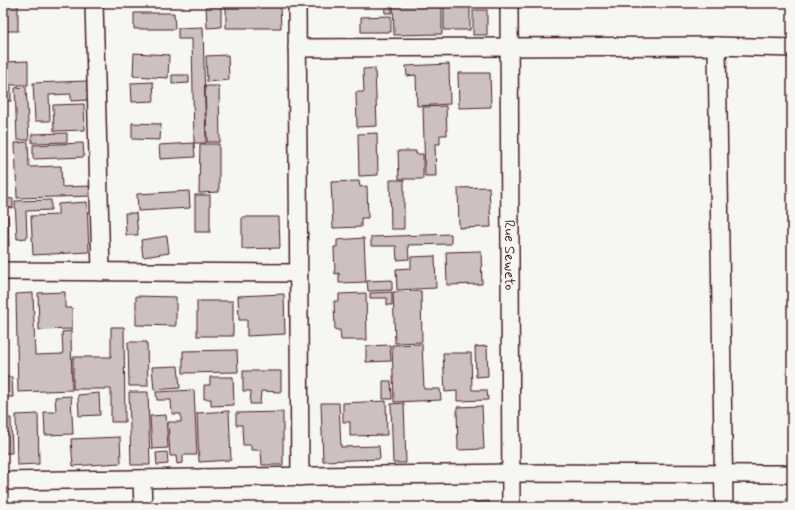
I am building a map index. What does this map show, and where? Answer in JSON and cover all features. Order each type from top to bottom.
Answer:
[{"type":"street","points":[[94,3],[101,272]]},
{"type":"street","points":[[297,3],[300,477]]},
{"type":"street","name":"Rue Seweto","points":[[509,3],[511,507]]},
{"type":"street","points":[[297,48],[716,46],[792,48]]},
{"type":"street","points":[[716,46],[724,507]]},
{"type":"street","points":[[3,271],[298,272]]},
{"type":"street","points":[[3,481],[511,473],[792,474]]},
{"type":"street","points":[[142,479],[143,507]]},
{"type":"building","points":[[3,3],[18,3],[18,31],[3,31]]},
{"type":"building","points":[[384,3],[392,3],[392,13],[385,13]]},
{"type":"building","points":[[393,3],[428,3],[428,7],[442,7],[442,34],[394,35]]},
{"type":"building","points":[[444,3],[470,3],[470,30],[444,30]]},
{"type":"building","points":[[206,5],[221,5],[221,27],[207,28]]},
{"type":"building","points":[[226,6],[280,6],[281,28],[226,28]]},
{"type":"building","points":[[473,10],[487,10],[487,35],[473,35]]},
{"type":"building","points":[[134,13],[174,13],[175,29],[134,29]]},
{"type":"building","points":[[391,16],[391,32],[361,32],[361,17]]},
{"type":"building","points":[[203,27],[206,143],[194,143],[192,39],[178,39],[178,28]]},
{"type":"building","points":[[134,53],[169,55],[168,78],[133,76]]},
{"type":"building","points":[[228,55],[229,80],[207,82],[206,56]]},
{"type":"building","points":[[28,61],[28,85],[5,85],[5,62]]},
{"type":"building","points":[[449,64],[450,104],[417,106],[416,75],[407,76],[406,66]]},
{"type":"building","points":[[375,68],[377,126],[357,127],[356,92],[364,92],[363,69]]},
{"type":"building","points":[[458,73],[490,73],[491,107],[459,108]]},
{"type":"building","points":[[172,75],[189,75],[189,83],[172,84]]},
{"type":"building","points":[[87,81],[88,100],[71,101],[71,94],[49,95],[50,121],[35,121],[33,83]]},
{"type":"building","points":[[153,82],[154,101],[132,102],[131,83]]},
{"type":"building","points":[[205,86],[219,86],[220,142],[207,142]]},
{"type":"building","points":[[3,87],[11,87],[11,101],[3,101]]},
{"type":"building","points":[[26,87],[29,140],[17,140],[15,88]]},
{"type":"building","points":[[84,104],[85,130],[54,131],[53,105]]},
{"type":"building","points":[[446,106],[447,135],[440,135],[440,144],[435,144],[436,176],[425,176],[423,107]]},
{"type":"building","points":[[132,123],[161,124],[160,140],[132,139]]},
{"type":"building","points":[[67,133],[67,142],[32,143],[32,134]]},
{"type":"building","points":[[377,133],[378,175],[359,176],[358,134]]},
{"type":"building","points":[[28,142],[29,167],[61,166],[62,187],[92,186],[93,196],[17,198],[15,143]]},
{"type":"building","points":[[83,143],[84,157],[33,159],[33,145]]},
{"type":"building","points":[[194,143],[195,157],[160,159],[159,145]]},
{"type":"building","points":[[200,144],[219,144],[219,192],[199,193]]},
{"type":"building","points":[[398,151],[416,151],[416,154],[423,154],[423,179],[399,179]]},
{"type":"building","points":[[390,180],[404,180],[404,229],[391,229]]},
{"type":"building","points":[[359,181],[360,187],[367,186],[368,218],[361,218],[361,227],[333,228],[331,182]]},
{"type":"building","points":[[489,187],[491,227],[459,228],[458,188]]},
{"type":"building","points":[[189,191],[190,208],[138,211],[137,194]]},
{"type":"building","points":[[195,195],[210,195],[210,232],[195,232]]},
{"type":"building","points":[[3,198],[13,199],[13,208],[3,207]]},
{"type":"building","points":[[51,200],[51,210],[26,211],[27,238],[17,239],[15,201]]},
{"type":"building","points":[[87,202],[89,252],[33,255],[31,216],[58,215],[58,204]]},
{"type":"building","points":[[125,213],[136,213],[138,235],[126,235]]},
{"type":"building","points":[[3,216],[8,216],[9,246],[3,246]]},
{"type":"building","points":[[242,217],[279,217],[280,248],[242,249]]},
{"type":"building","points":[[451,234],[451,244],[408,245],[409,259],[397,260],[396,246],[371,246],[371,237]]},
{"type":"building","points":[[167,236],[169,253],[143,257],[141,240]]},
{"type":"building","points":[[364,238],[366,282],[339,283],[339,273],[335,274],[334,247],[337,247],[337,240]]},
{"type":"building","points":[[481,251],[482,284],[447,285],[446,252]]},
{"type":"building","points":[[435,256],[436,288],[397,290],[396,269],[411,268],[411,257]]},
{"type":"building","points":[[392,280],[392,290],[368,291],[367,281]]},
{"type":"building","points":[[421,291],[422,342],[395,343],[393,292]]},
{"type":"building","points":[[65,292],[65,308],[72,308],[72,329],[39,330],[38,293]]},
{"type":"building","points":[[392,292],[392,305],[387,305],[387,298],[370,298],[370,293]]},
{"type":"building","points":[[33,293],[35,355],[63,354],[62,332],[71,331],[72,390],[18,392],[16,294]]},
{"type":"building","points":[[366,293],[367,340],[341,340],[340,330],[335,330],[334,301],[339,301],[339,294]]},
{"type":"building","points":[[284,294],[285,334],[247,336],[247,320],[239,320],[238,296]]},
{"type":"building","points":[[136,296],[176,297],[176,326],[136,325]]},
{"type":"building","points":[[197,301],[233,301],[233,336],[197,336]]},
{"type":"building","points":[[111,327],[124,327],[125,422],[111,422],[111,389],[73,389],[73,357],[111,357]]},
{"type":"building","points":[[128,342],[147,342],[148,386],[129,386]]},
{"type":"building","points":[[422,344],[424,389],[440,389],[441,400],[394,402],[392,345]]},
{"type":"building","points":[[390,345],[391,361],[366,362],[366,346]]},
{"type":"building","points":[[487,346],[488,376],[476,377],[475,347]]},
{"type":"building","points":[[237,350],[238,372],[183,373],[183,351]]},
{"type":"building","points":[[443,353],[471,353],[472,390],[487,390],[488,400],[457,401],[457,391],[445,392]]},
{"type":"building","points":[[178,366],[180,388],[154,390],[152,367]]},
{"type":"building","points":[[243,371],[281,371],[281,392],[261,391],[260,404],[250,404],[251,391],[243,391]]},
{"type":"building","points":[[3,377],[12,377],[13,397],[3,397]]},
{"type":"building","points":[[210,377],[233,377],[234,405],[211,406],[211,399],[204,399],[204,385],[210,385]]},
{"type":"building","points":[[383,381],[391,381],[392,399],[383,399]]},
{"type":"building","points":[[194,390],[197,455],[183,455],[183,463],[177,464],[176,456],[170,456],[168,422],[181,422],[181,414],[172,414],[171,400],[157,400],[156,392]]},
{"type":"building","points":[[129,392],[148,392],[150,465],[131,465]]},
{"type":"building","points":[[99,393],[100,415],[79,416],[78,395]]},
{"type":"building","points":[[71,396],[73,434],[45,435],[44,412],[56,412],[55,397]]},
{"type":"building","points":[[386,401],[387,435],[350,436],[350,422],[343,422],[343,403]]},
{"type":"building","points":[[321,403],[339,403],[341,447],[379,446],[380,459],[323,461]]},
{"type":"building","points":[[404,403],[406,463],[393,463],[391,404]]},
{"type":"building","points":[[482,406],[484,449],[458,450],[457,407]]},
{"type":"building","points":[[229,411],[231,460],[199,462],[197,413]]},
{"type":"building","points":[[283,412],[283,465],[262,465],[261,450],[251,450],[251,445],[243,445],[242,425],[236,425],[236,413]]},
{"type":"building","points":[[38,414],[39,464],[17,465],[16,415]]},
{"type":"building","points":[[166,415],[168,448],[152,449],[150,416]]},
{"type":"building","points":[[3,418],[11,418],[12,453],[3,453]]},
{"type":"building","points":[[120,437],[121,463],[73,466],[71,439]]},
{"type":"building","points":[[167,452],[168,464],[157,465],[156,453]]},
{"type":"building","points":[[489,501],[490,507],[474,507],[474,502]]},
{"type":"building","points":[[433,503],[464,503],[464,507],[434,507]]}]
